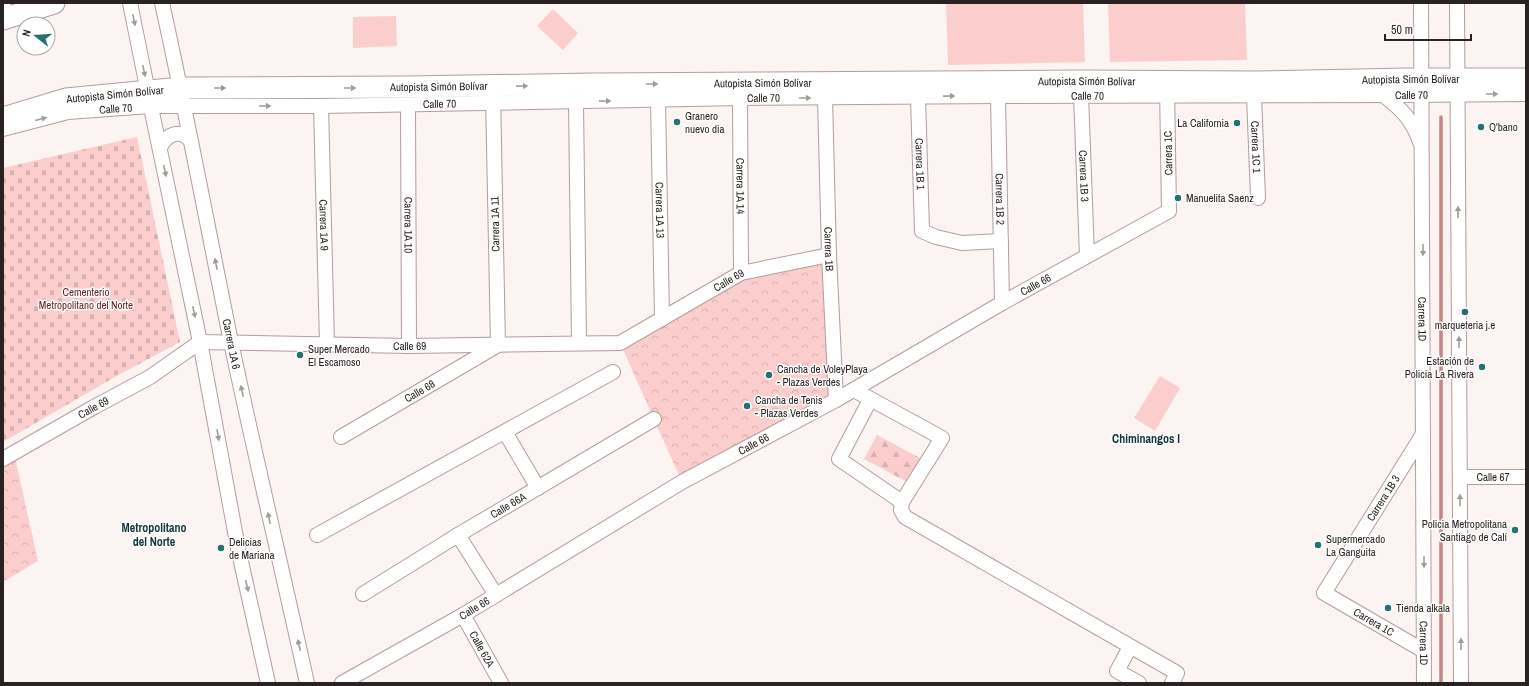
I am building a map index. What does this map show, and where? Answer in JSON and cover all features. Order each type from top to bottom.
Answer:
[{"type":"highway","points":[[3,18],[54,3]]},
{"type":"highway","name":"Autopista Simón Bolívar","points":[[3,118],[66,99],[493,95],[644,84],[1167,88],[1254,82],[1422,86],[1519,86]]},
{"type":"street","points":[[130,3],[200,342],[238,548],[268,683]]},
{"type":"street","name":"Carrera 1A 6","points":[[162,3],[231,342],[307,683]]},
{"type":"street","name":"Carrera 1D","points":[[1422,3],[1424,683]]},
{"type":"street","points":[[1458,3],[1461,683]]},
{"type":"street","name":"Calle 70","points":[[182,97],[321,106],[408,105],[493,95],[576,102],[740,98],[1081,95],[1167,88],[1254,96],[1383,95],[1422,86]]},
{"type":"street","name":"Carrera 1C","points":[[1167,88],[1169,211]]},
{"type":"street","name":"Carrera 1A 11","points":[[493,95],[498,345]]},
{"type":"street","name":"Carrera 1B 3","points":[[1081,95],[1087,256]]},
{"type":"street","points":[[1383,95],[1396,104],[1407,116],[1415,128],[1423,155]]},
{"type":"street","name":"Carrera 1B 2","points":[[998,96],[1002,303]]},
{"type":"street","name":"Carrera 1C 1","points":[[1254,96],[1258,198]]},
{"type":"street","name":"Carrera 1B 1","points":[[918,97],[922,231],[936,237],[962,243],[1001,241]]},
{"type":"street","name":"Calle 70","points":[[3,129],[68,112],[149,98]]},
{"type":"street","name":"Carrera 1A 14","points":[[740,98],[741,273]]},
{"type":"street","name":"Carrera 1B","points":[[826,98],[829,255],[836,400]]},
{"type":"street","name":"Carrera 1A 13","points":[[658,100],[662,319]]},
{"type":"street","points":[[576,102],[579,342]]},
{"type":"street","name":"Carrera 1A 10","points":[[408,105],[409,346]]},
{"type":"street","name":"Carrera 1A 9","points":[[321,106],[327,344]]},
{"type":"street","points":[[160,148],[166,138],[174,134],[183,134],[191,141]]},
{"type":"street","name":"Calle 66","points":[[342,683],[463,615],[682,482],[854,390],[1002,303],[1169,211]]},
{"type":"street","name":"Calle 69","points":[[3,459],[94,407],[150,381],[200,342],[409,346],[579,342],[620,343],[741,273],[829,255]]},
{"type":"street","points":[[467,344],[472,361]]},
{"type":"street","name":"Calle 68","points":[[341,437],[498,345]]},
{"type":"street","points":[[317,535],[613,372]]},
{"type":"street","points":[[854,390],[942,438],[902,502],[901,510],[905,517],[1130,647],[1178,673],[1172,683]]},
{"type":"street","points":[[870,400],[839,459],[902,502]]},
{"type":"street","name":"Calle 66A","points":[[363,594],[458,535],[654,419]]},
{"type":"street","points":[[505,432],[538,488]]},
{"type":"street","name":"Carrera 1B 3","points":[[1324,593],[1423,434]]},
{"type":"street","name":"Carrera 1B 3","points":[[1404,465],[1424,476]]},
{"type":"street","name":"Calle 67","points":[[1460,477],[1526,477]]},
{"type":"street","points":[[458,535],[496,595]]},
{"type":"street","name":"Carrera 1C","points":[[1324,593],[1424,651]]},
{"type":"street","name":"Calle 62A","points":[[463,615],[501,683]]},
{"type":"street","points":[[1130,647],[1117,671],[1139,683]]},
{"type":"green space","points":[[946,3],[1083,3],[1085,62],[948,65]]},
{"type":"green space","points":[[1108,3],[1245,3],[1247,60],[1110,62]]},
{"type":"green space","points":[[553,9],[578,33],[563,50],[537,26]]},
{"type":"green space","points":[[396,16],[397,46],[353,48],[353,17]]},
{"type":"green space","name":"Cementerio Metropolitano del Norte","points":[[137,137],[180,342],[115,377],[3,442],[3,168]]},
{"type":"green space","points":[[829,255],[836,400],[682,482],[620,343],[741,273]]},
{"type":"green space","points":[[1160,376],[1180,388],[1155,431],[1134,418]]},
{"type":"green space","points":[[877,435],[922,459],[909,483],[864,459]]},
{"type":"green space","points":[[14,453],[38,561],[3,582],[3,459]]},
{"type":"waterway","points":[[1441,117],[1441,683]]},
{"type":"place","name":"Granero nuevo dia","points":[[677,122]]},
{"type":"place","name":"La California","points":[[1237,123]]},
{"type":"place","name":"Q'bano","points":[[1481,127]]},
{"type":"place","name":"Manuelita Saenz","points":[[1178,198]]},
{"type":"place","name":"marqueteria j.e","points":[[1465,312]]},
{"type":"place","name":"Super Mercado El Escamoso","points":[[300,355]]},
{"type":"place","name":"Estación de Policía La Rivera","points":[[1482,367]]},
{"type":"place","name":"Cancha de VoleyPlaya - Plazas Verdes","points":[[769,375]]},
{"type":"place","name":"Cancha de Tenis - Plazas Verdes","points":[[747,406]]},
{"type":"place","name":"Policia Metropolitana Santiago de Calí","points":[[1515,530]]},
{"type":"place","name":"Supermercado La Ganguita","points":[[1318,545]]},
{"type":"place","name":"Delicias de Mariana","points":[[221,548]]},
{"type":"place","name":"Tienda alkala","points":[[1388,608]]},
{"type":"district","name":"Chiminangos I","points":[[1146,439]]},
{"type":"district","name":"Metropolitano del Norte","points":[[154,535]]}]
